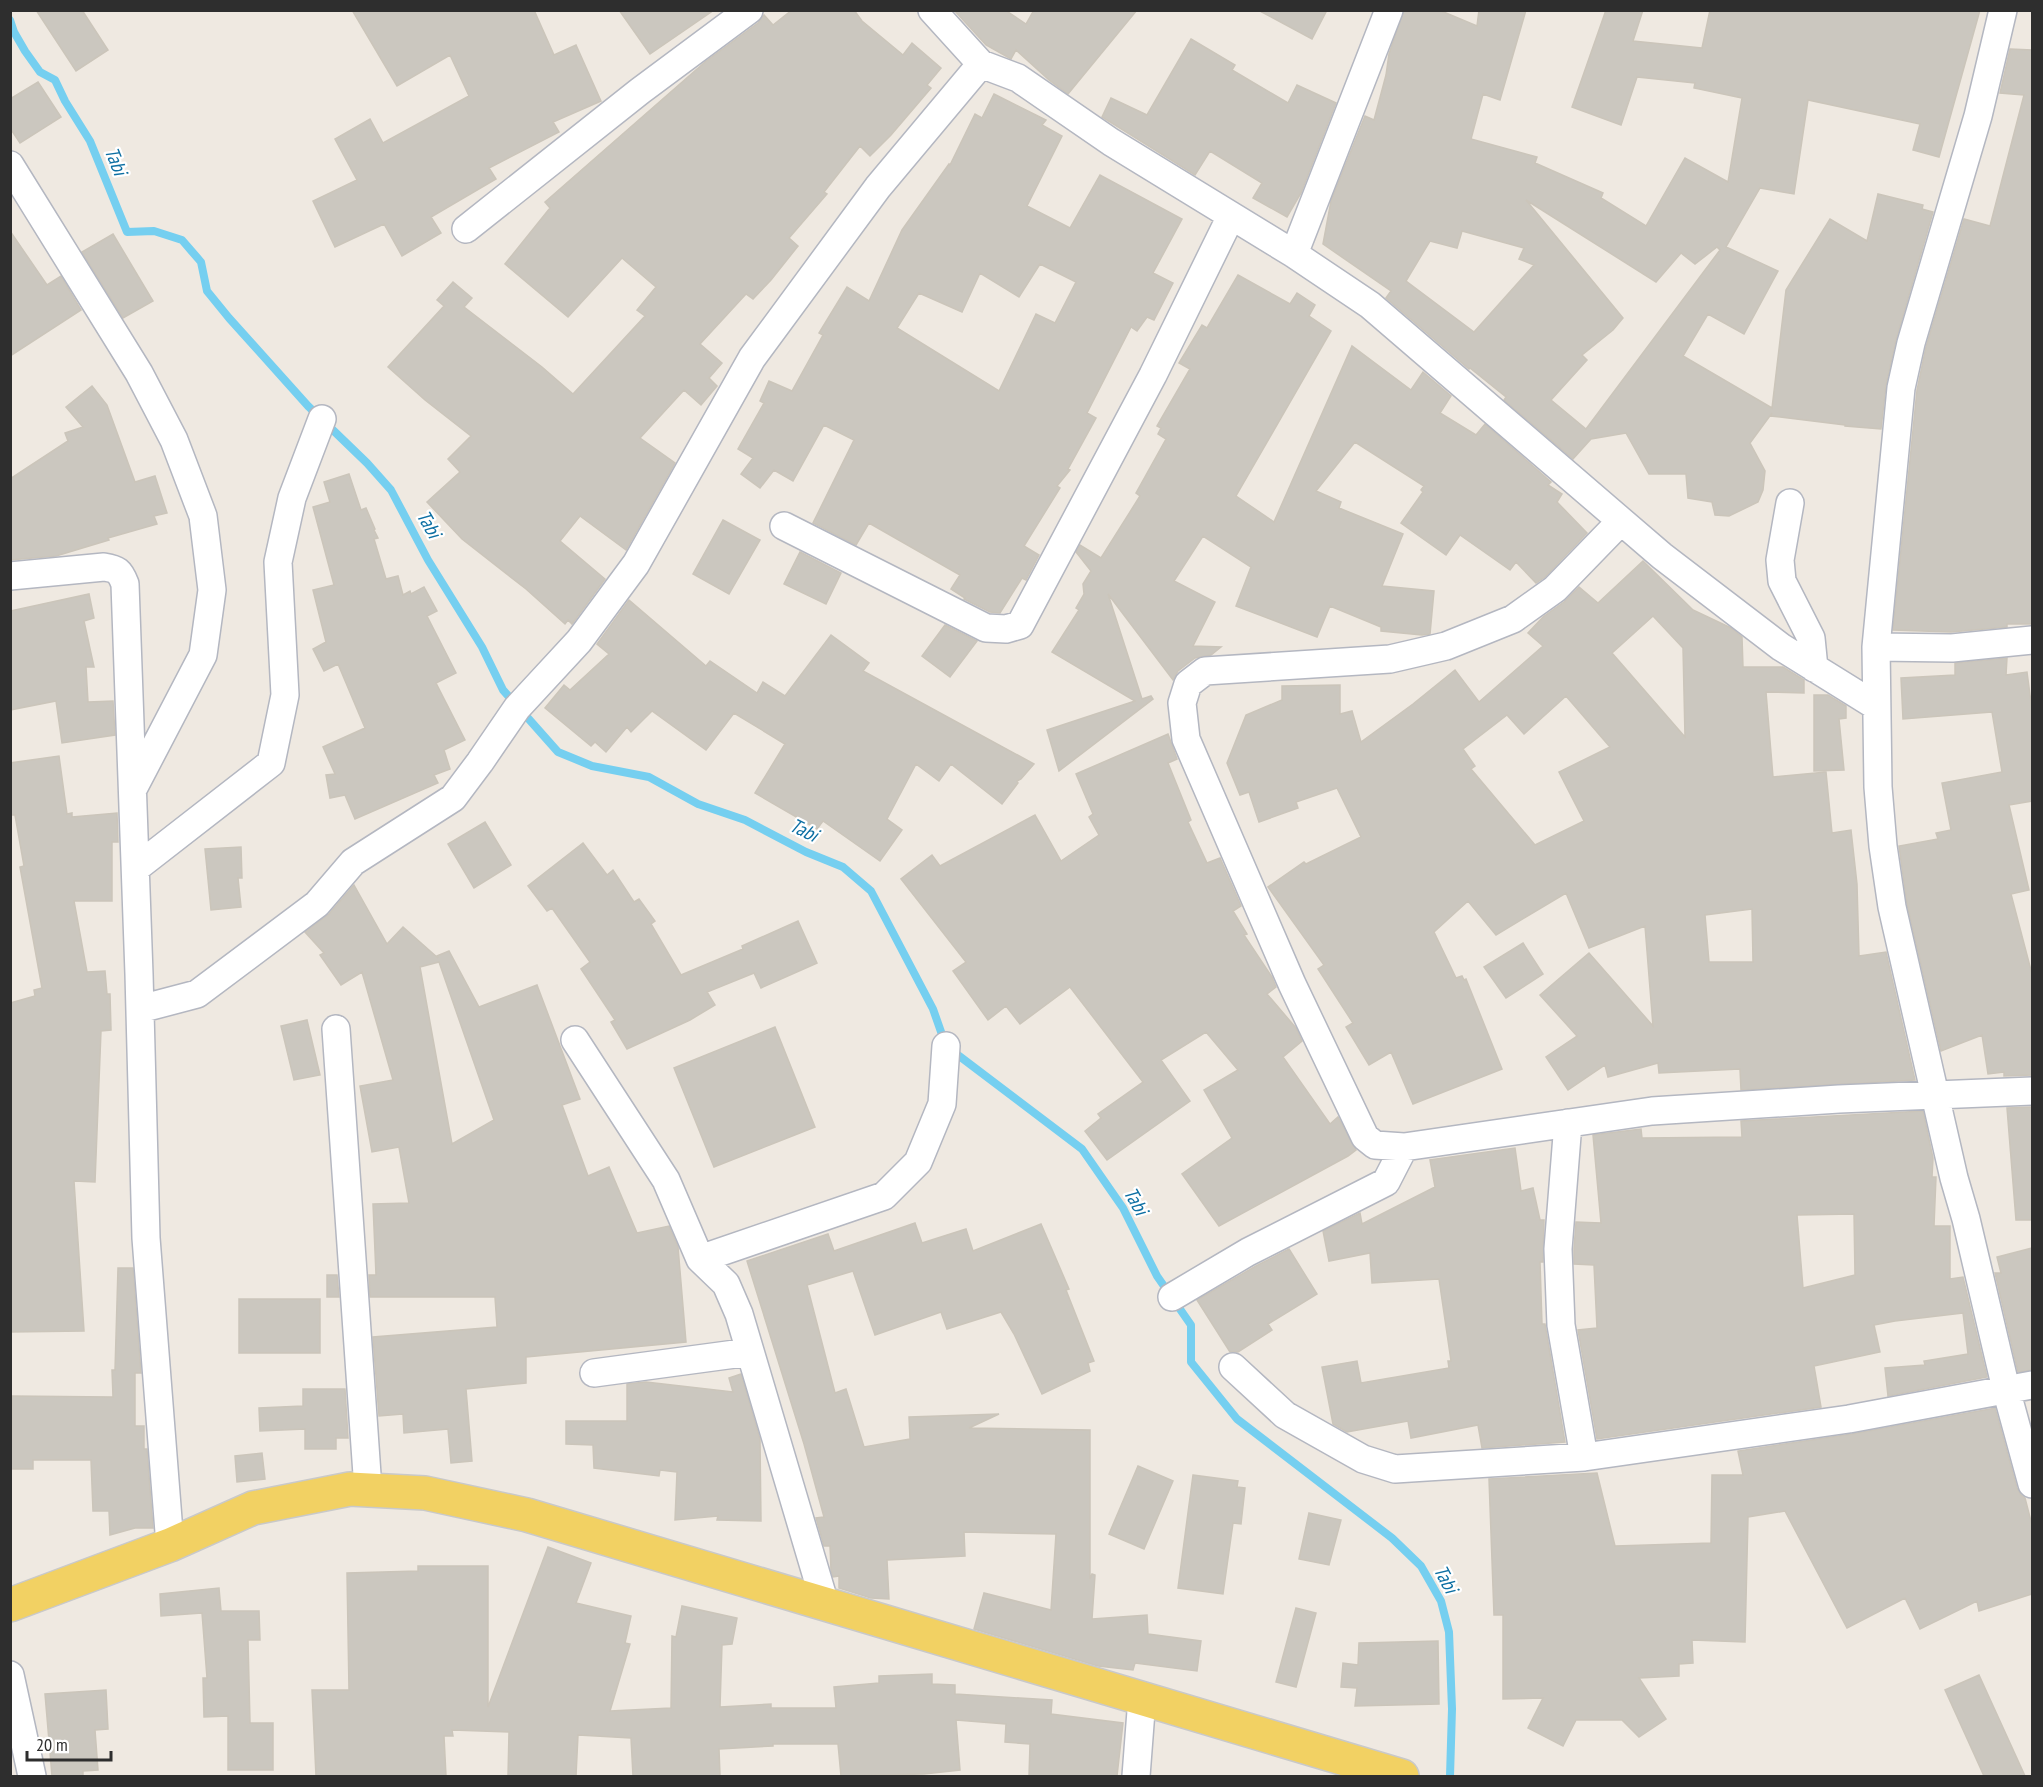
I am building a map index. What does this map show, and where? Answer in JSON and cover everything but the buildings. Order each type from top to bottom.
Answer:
[{"type":"main road","points":[[10,1605],[170,1545],[253,1508],[350,1489],[425,1493],[527,1515],[1402,1776]]},
{"type":"street","points":[[466,229],[640,91],[749,10]]},
{"type":"street","points":[[932,10],[981,64],[1018,78],[1111,142],[1294,254],[1370,304],[1717,600],[1781,647],[1876,706]]},
{"type":"street","points":[[1294,254],[1389,10]]},
{"type":"street","points":[[1999,12],[1978,116],[1911,344],[1902,388],[1876,647],[1876,706],[1882,846],[1892,908],[1954,1178],[2032,1484]]},
{"type":"street","points":[[140,1009],[197,994],[316,904],[353,862],[453,798],[517,708],[579,641],[636,564],[752,358],[878,187],[981,64]]},
{"type":"street","points":[[10,165],[139,373],[174,440],[203,516],[212,590],[203,655],[133,790]]},
{"type":"street","points":[[784,526],[986,628],[1006,629],[1020,625],[1153,375],[1231,216]]},
{"type":"street","points":[[135,868],[271,763],[285,694],[278,562],[292,498],[322,419]]},
{"type":"street","points":[[1790,504],[1780,560],[1782,581],[1811,638],[1814,668]]},
{"type":"street","points":[[1622,521],[1555,589],[1522,613],[1513,619],[1446,646],[1390,659],[1205,671],[1188,684],[1182,703],[1186,739],[1292,984],[1365,1137],[1375,1145],[1404,1147],[1652,1112],[2032,1091]]},
{"type":"street","points":[[10,576],[104,567],[116,569],[121,573],[125,584],[146,1238],[170,1545]]},
{"type":"street","points":[[1876,647],[1952,648],[2032,640]]},
{"type":"street","points":[[336,1029],[368,1490]]},
{"type":"street","points":[[575,1040],[666,1180],[700,1259],[726,1284],[739,1314],[825,1604]]},
{"type":"street","points":[[700,1259],[884,1196],[918,1162],[942,1104],[946,1046]]},
{"type":"street","points":[[1568,1123],[1558,1249],[1561,1325],[1584,1456]]},
{"type":"street","points":[[1172,1298],[1248,1252],[1386,1182],[1404,1147]]},
{"type":"street","points":[[594,1373],[750,1352]]},
{"type":"street","points":[[1233,1368],[1285,1415],[1363,1459],[1395,1469],[1584,1456],[1849,1419],[2032,1384]]},
{"type":"street","points":[[10,1675],[32,1776]]},
{"type":"street","points":[[1136,1776],[1142,1698]]},
{"type":"waterway","name":"Tabi","points":[[10,20],[25,51],[40,72],[55,80],[90,141],[127,232],[154,231],[182,240],[201,262],[207,291],[229,318],[308,406],[367,463],[391,490],[428,560],[482,647],[503,690],[558,752],[592,766],[649,777],[698,804],[745,820],[806,852],[843,867],[871,891],[933,1009],[946,1046],[1082,1149],[1123,1208],[1157,1276],[1191,1325],[1191,1362],[1237,1419],[1392,1538],[1421,1566],[1441,1601],[1449,1632],[1452,1709],[1450,1776]]}]
